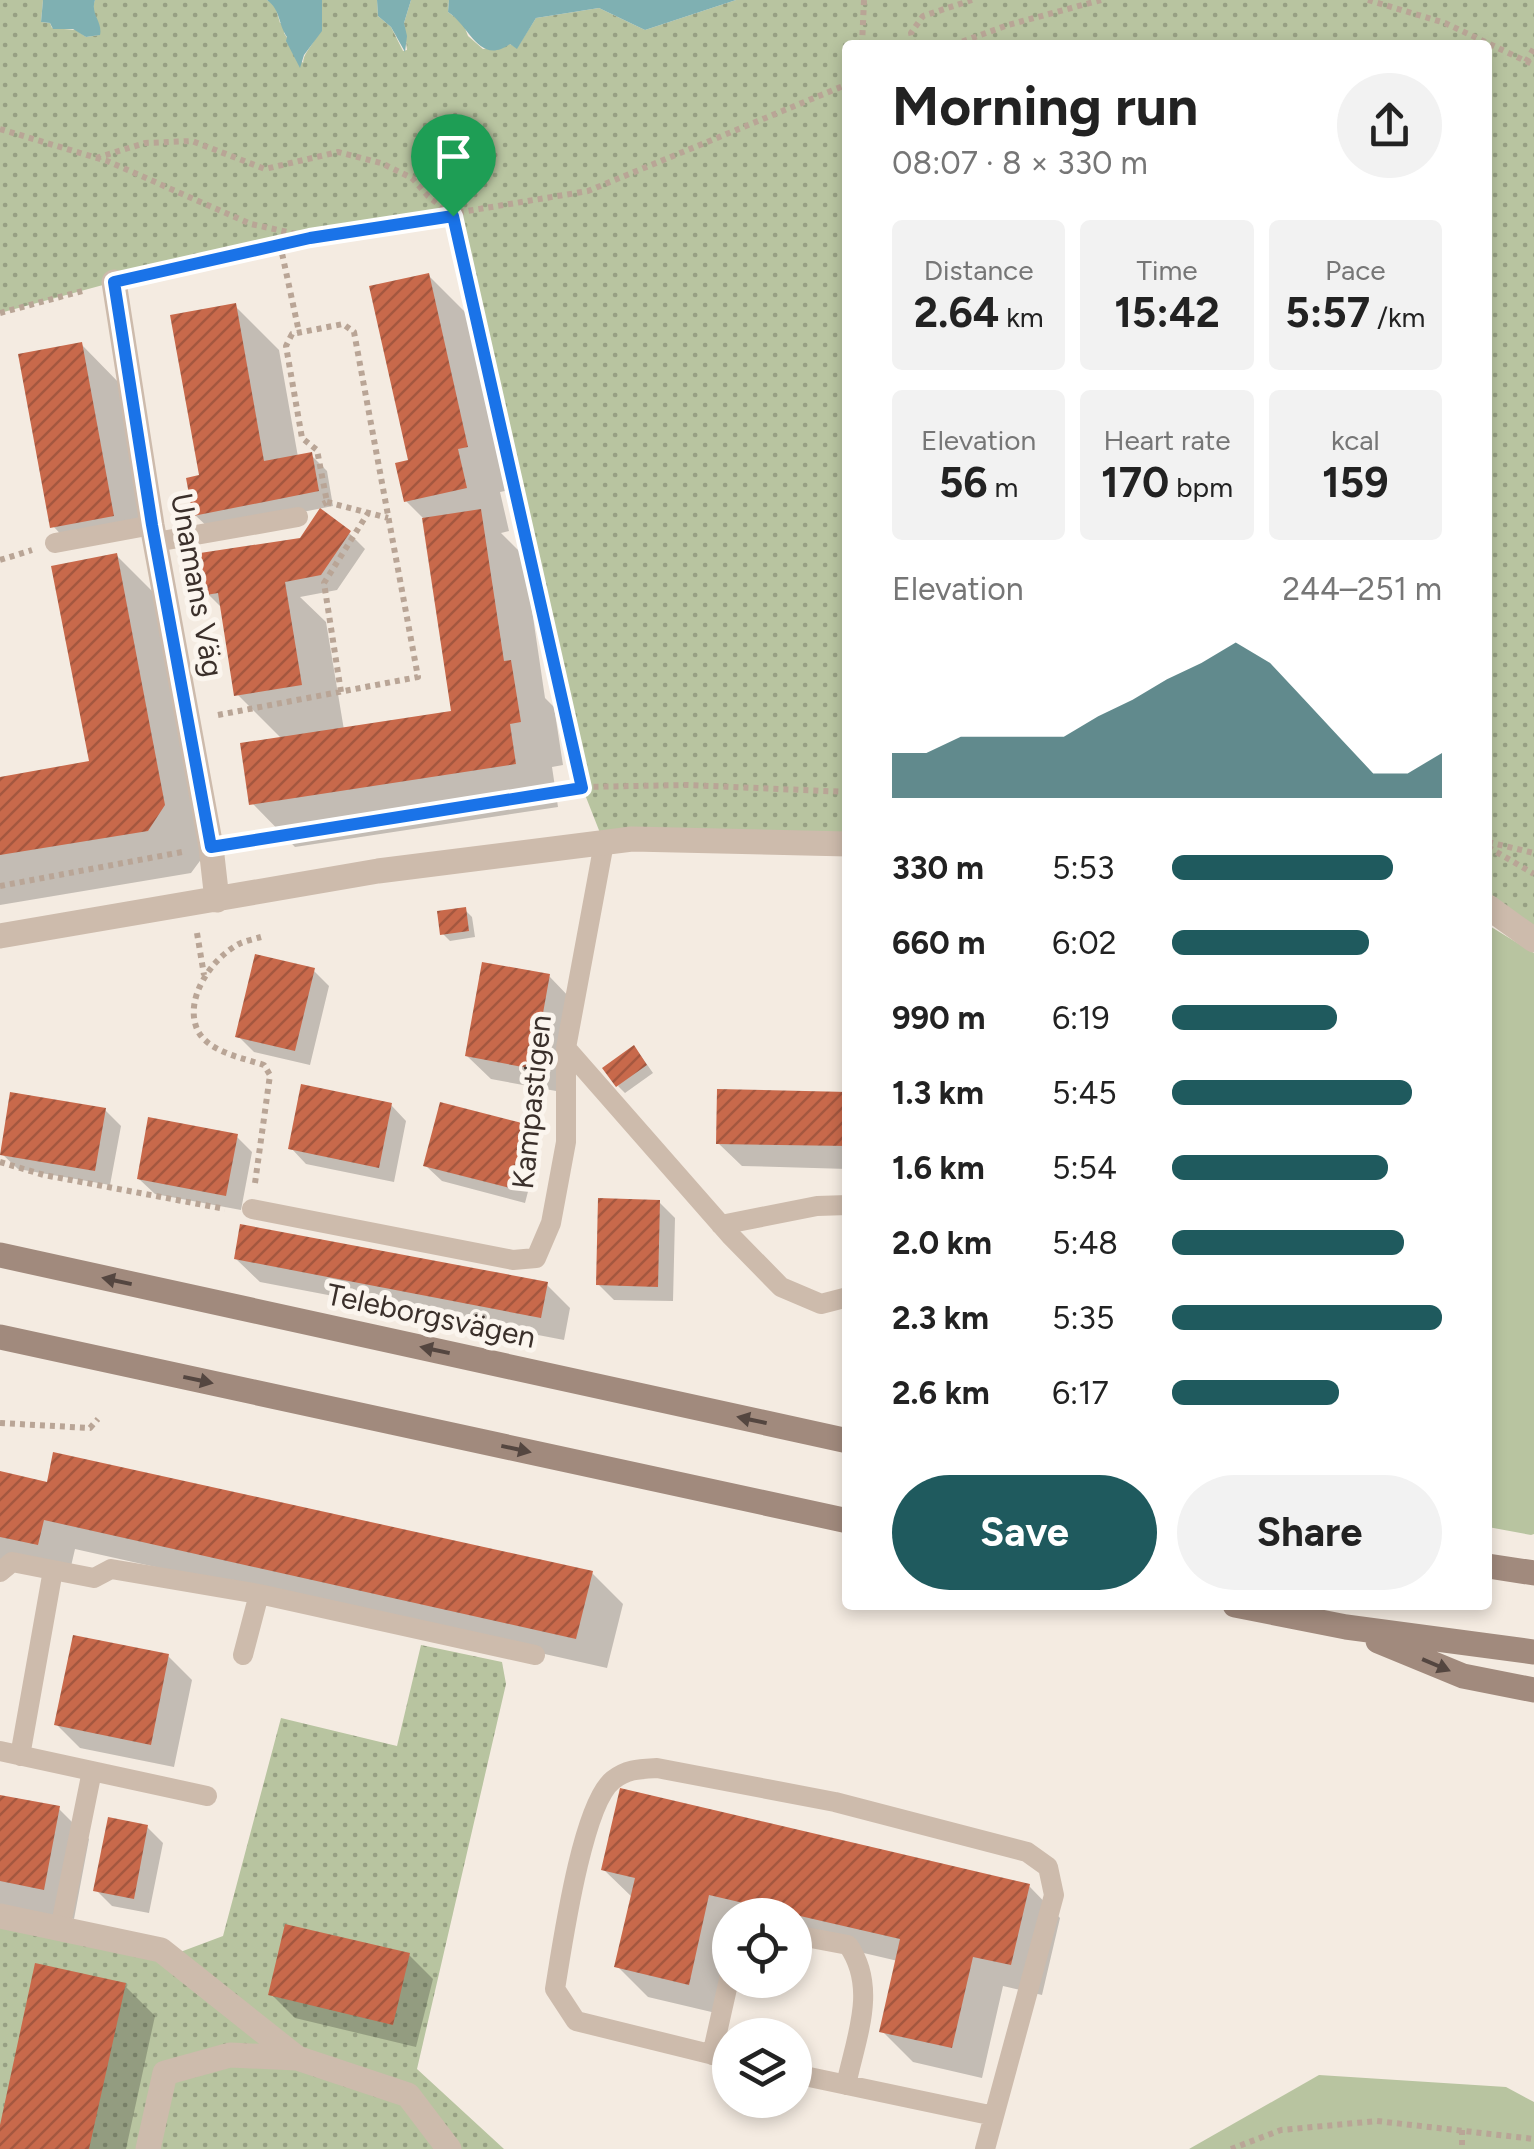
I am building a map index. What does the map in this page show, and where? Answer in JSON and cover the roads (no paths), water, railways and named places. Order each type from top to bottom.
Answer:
[{"type":"main road","name":"Teleborgsvägen","points":[[0,1255],[842,1440]]},
{"type":"main road","points":[[0,1337],[842,1520]]},
{"type":"main road","points":[[1492,1567],[1534,1573]]},
{"type":"main road","points":[[1261,1610],[1346,1627],[1534,1652]]},
{"type":"main road","points":[[1346,1627],[1463,1676],[1534,1690]]},
{"type":"street","name":"Unamans Väg","points":[[114,282],[217,900]]},
{"type":"street","points":[[0,936],[378,871],[632,839],[842,844]]},
{"type":"street","points":[[1492,910],[1534,940]]},
{"type":"street","points":[[0,1916],[161,1950],[297,2058]]},
{"type":"street","points":[[148,2149],[164,2073],[230,2055],[297,2058],[408,2094],[450,2149]]},
{"type":"lane","points":[[54,543],[298,517]]},
{"type":"lane","name":"Kampastigen","points":[[252,1209],[513,1260],[536,1258],[551,1223],[566,1142],[566,1048],[604,843]]},
{"type":"lane","points":[[566,1048],[721,1225],[781,1286],[821,1304],[842,1299]]},
{"type":"lane","points":[[721,1225],[817,1206],[842,1205]]},
{"type":"lane","points":[[0,1572],[12,1562],[94,1578],[112,1569],[259,1594],[535,1654]]},
{"type":"lane","points":[[53,1570],[10,1754],[207,1796]]},
{"type":"lane","points":[[243,1655],[259,1594]]},
{"type":"lane","points":[[712,2055],[576,2021],[555,1989],[571,1890],[595,1809],[609,1782],[630,1769],[657,1768],[834,1802],[1027,1852],[1048,1867],[1054,1895],[985,2149]]},
{"type":"lane","points":[[60,1929],[92,1771]]},
{"type":"lane","points":[[812,1939],[848,1946],[860,1962],[866,1986],[846,2085]]},
{"type":"lane","points":[[812,2078],[994,2116]]},
{"type":"water","points":[[43,0],[95,0],[100,35],[86,37],[73,29],[53,29],[50,23],[41,22]]},
{"type":"water","points":[[267,0],[322,0],[322,31],[304,55],[300,68],[277,13]]},
{"type":"water","points":[[377,0],[411,0],[404,23],[405,52],[391,27],[378,16]]},
{"type":"water","points":[[449,0],[736,0],[645,30],[599,8],[536,18],[517,49],[510,44],[490,50],[448,12]]}]
